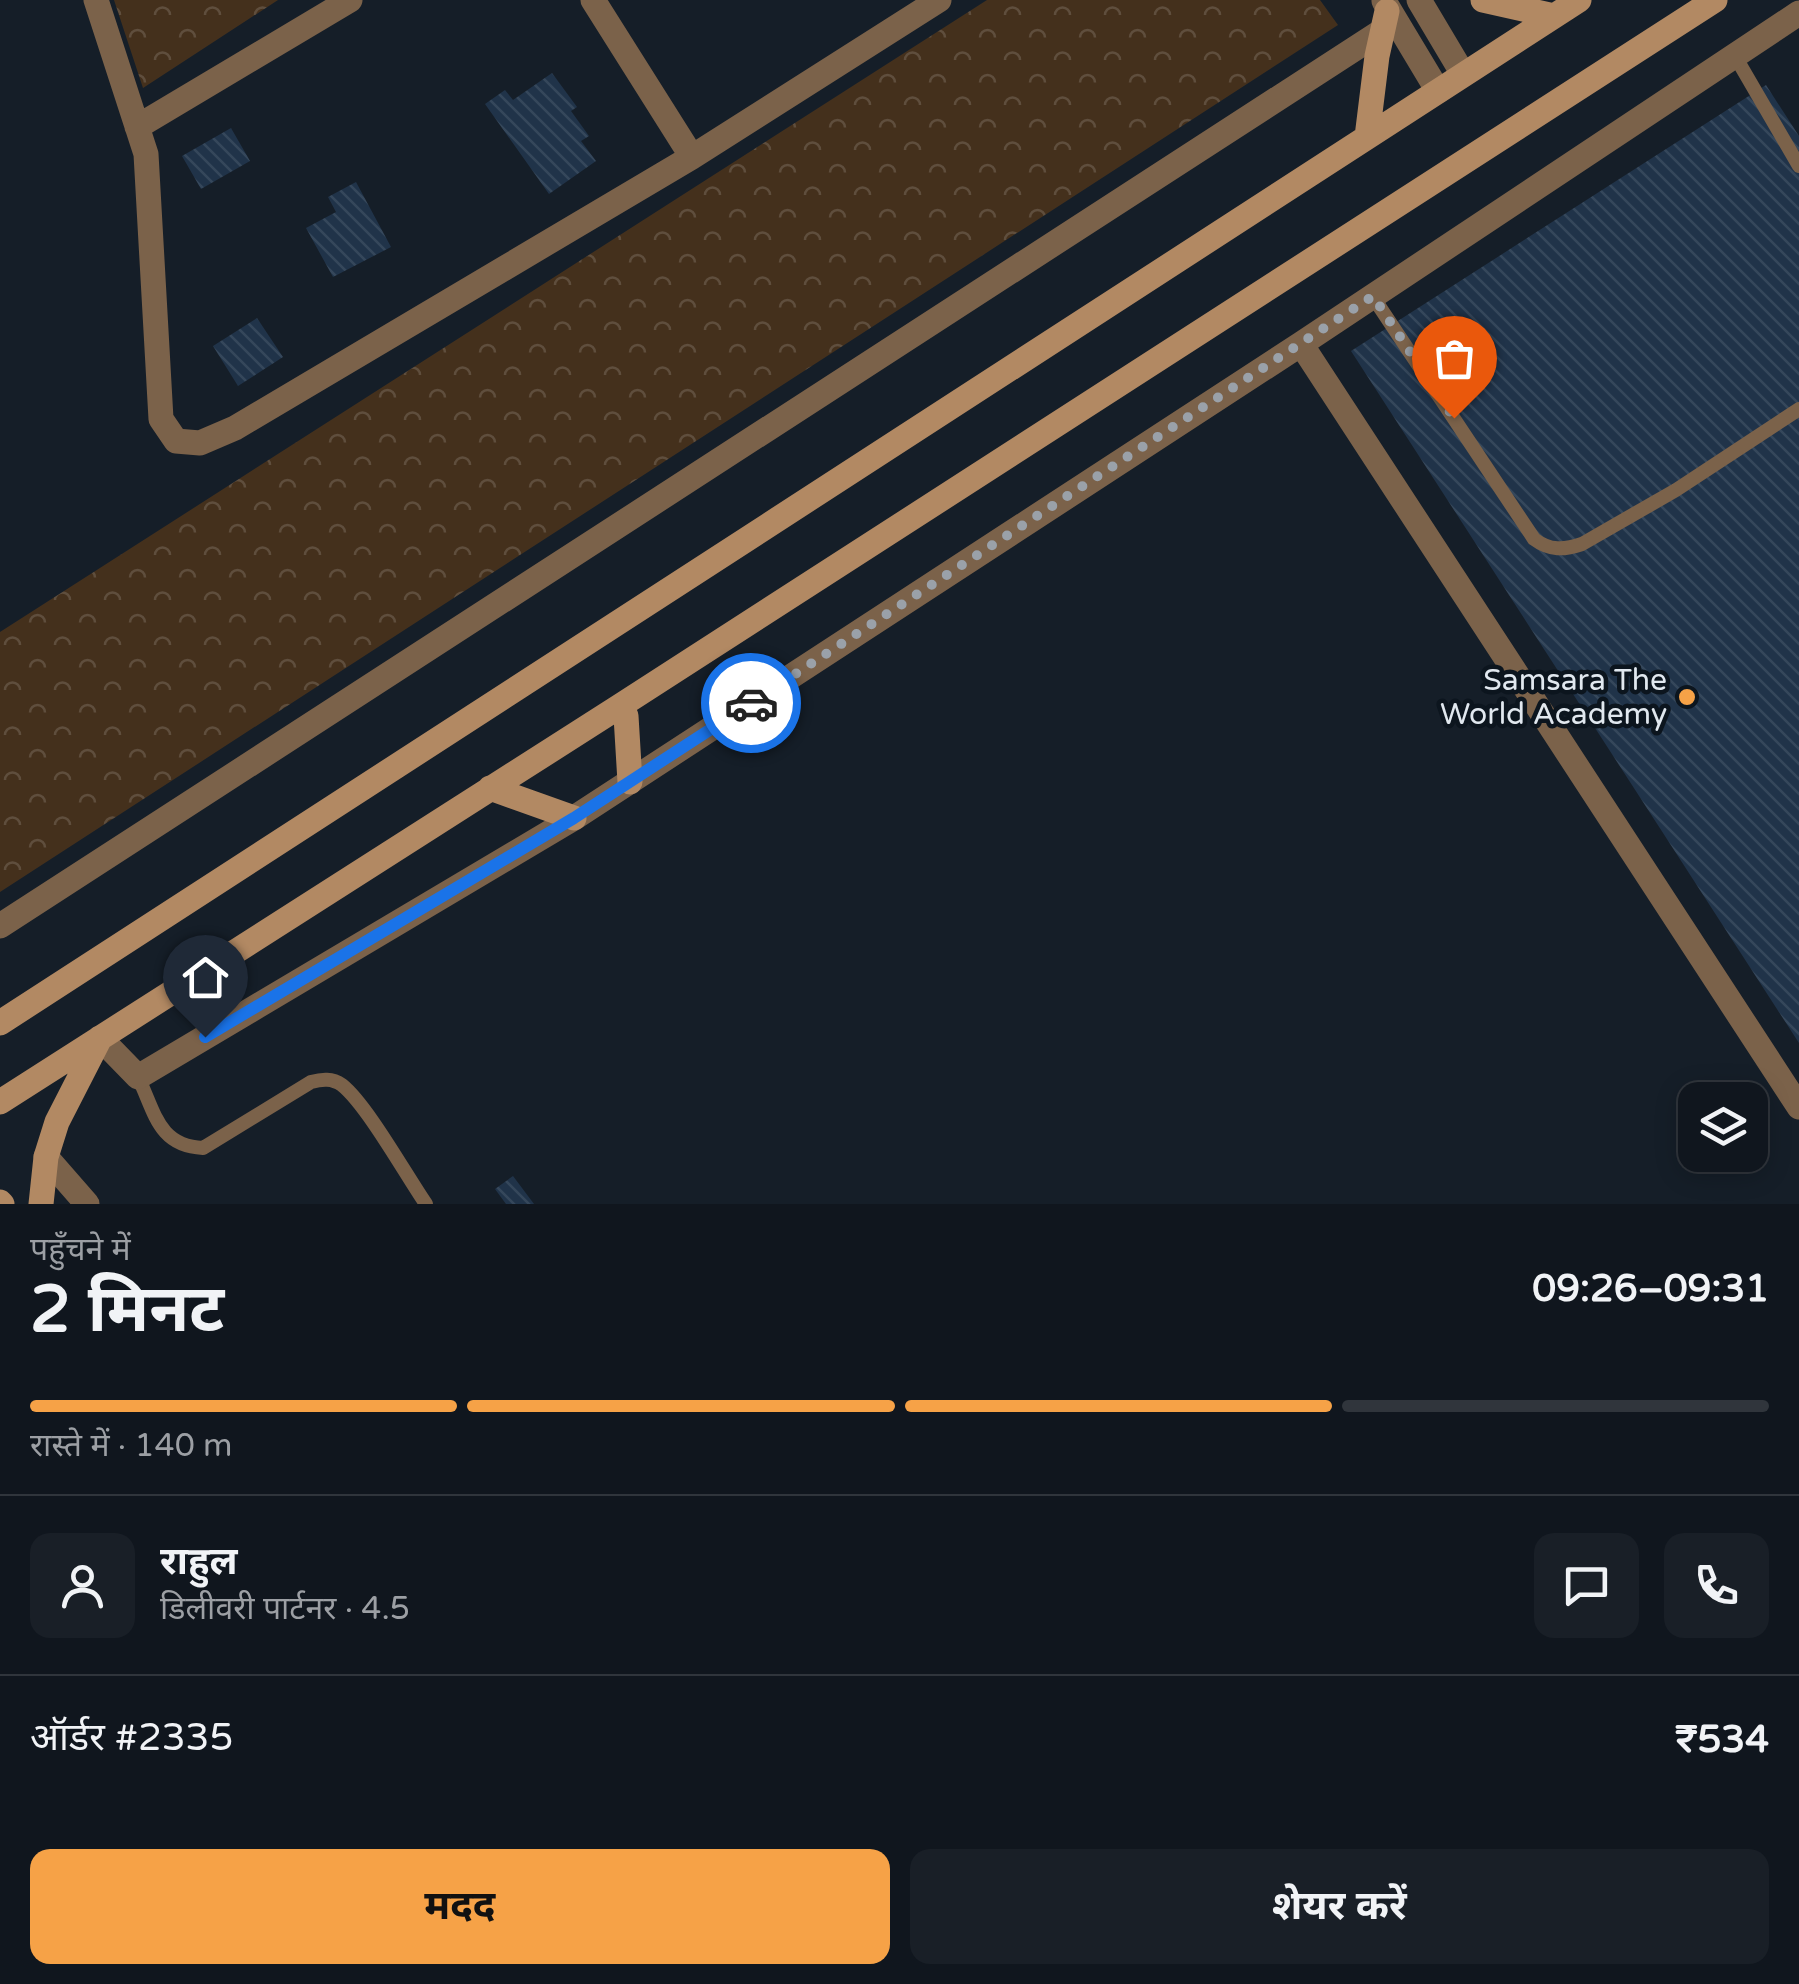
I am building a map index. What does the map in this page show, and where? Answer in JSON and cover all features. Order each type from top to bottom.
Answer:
[{"type":"street","points":[[96,0],[146,154],[161,419],[176,441],[200,443],[235,428],[692,157],[939,0]]},
{"type":"street","points":[[137,127],[350,0]]},
{"type":"street","points":[[594,0],[692,157]]},
{"type":"street","points":[[1419,0],[1463,74]]},
{"type":"street","points":[[1484,0],[1554,16]]},
{"type":"street","points":[[0,1023],[1579,0]]},
{"type":"street","points":[[0,1102],[1714,0]]},
{"type":"street","points":[[1384,14],[1438,91]]},
{"type":"street","points":[[1367,137],[1384,14]]},
{"type":"street","points":[[0,926],[1384,14]]},
{"type":"street","points":[[100,1038],[138,1077],[574,818],[1799,14]]},
{"type":"street","points":[[1301,344],[1799,1106]]},
{"type":"street","points":[[620,706],[626,716],[630,782]]},
{"type":"street","points":[[490,788],[574,818]]},
{"type":"street","points":[[42,1204],[46,1157],[57,1122],[100,1038]]},
{"type":"street","points":[[46,1157],[86,1204]]},
{"type":"lane","points":[[1735,56],[1799,166]]},
{"type":"lane","points":[[1373,296],[1534,539],[1544,546],[1568,548],[1582,544],[1676,490],[1799,409]]},
{"type":"lane","points":[[138,1077],[168,1139],[182,1147],[203,1148],[311,1082],[325,1079],[340,1083],[356,1100],[426,1204]]},
{"type":"green space","points":[[114,0],[278,0],[143,88]]},
{"type":"green space","points":[[987,0],[1320,0],[1338,25],[0,892],[0,632]]},
{"type":"building","points":[[552,73],[577,107],[571,111],[589,136],[581,141],[596,161],[549,194],[485,104],[505,90],[513,100]]},
{"type":"building","name":"Samsara The World Academy","points":[[1766,85],[1799,136],[1799,1043],[1351,351]]},
{"type":"building","points":[[231,128],[250,161],[201,189],[182,156]]},
{"type":"building","points":[[356,182],[391,247],[333,277],[306,228],[336,212],[328,197]]},
{"type":"building","points":[[257,318],[283,357],[238,386],[213,346]]},
{"type":"building","points":[[513,1176],[534,1204],[506,1204],[495,1189]]},
{"type":"way so far","points":[[751,703],[1373,296],[1454,418]]},
{"type":"place","name":"Samsara The World Academy","points":[[1687,697]]},
{"type":"route","points":[[205,1037],[574,818],[751,703]]}]
